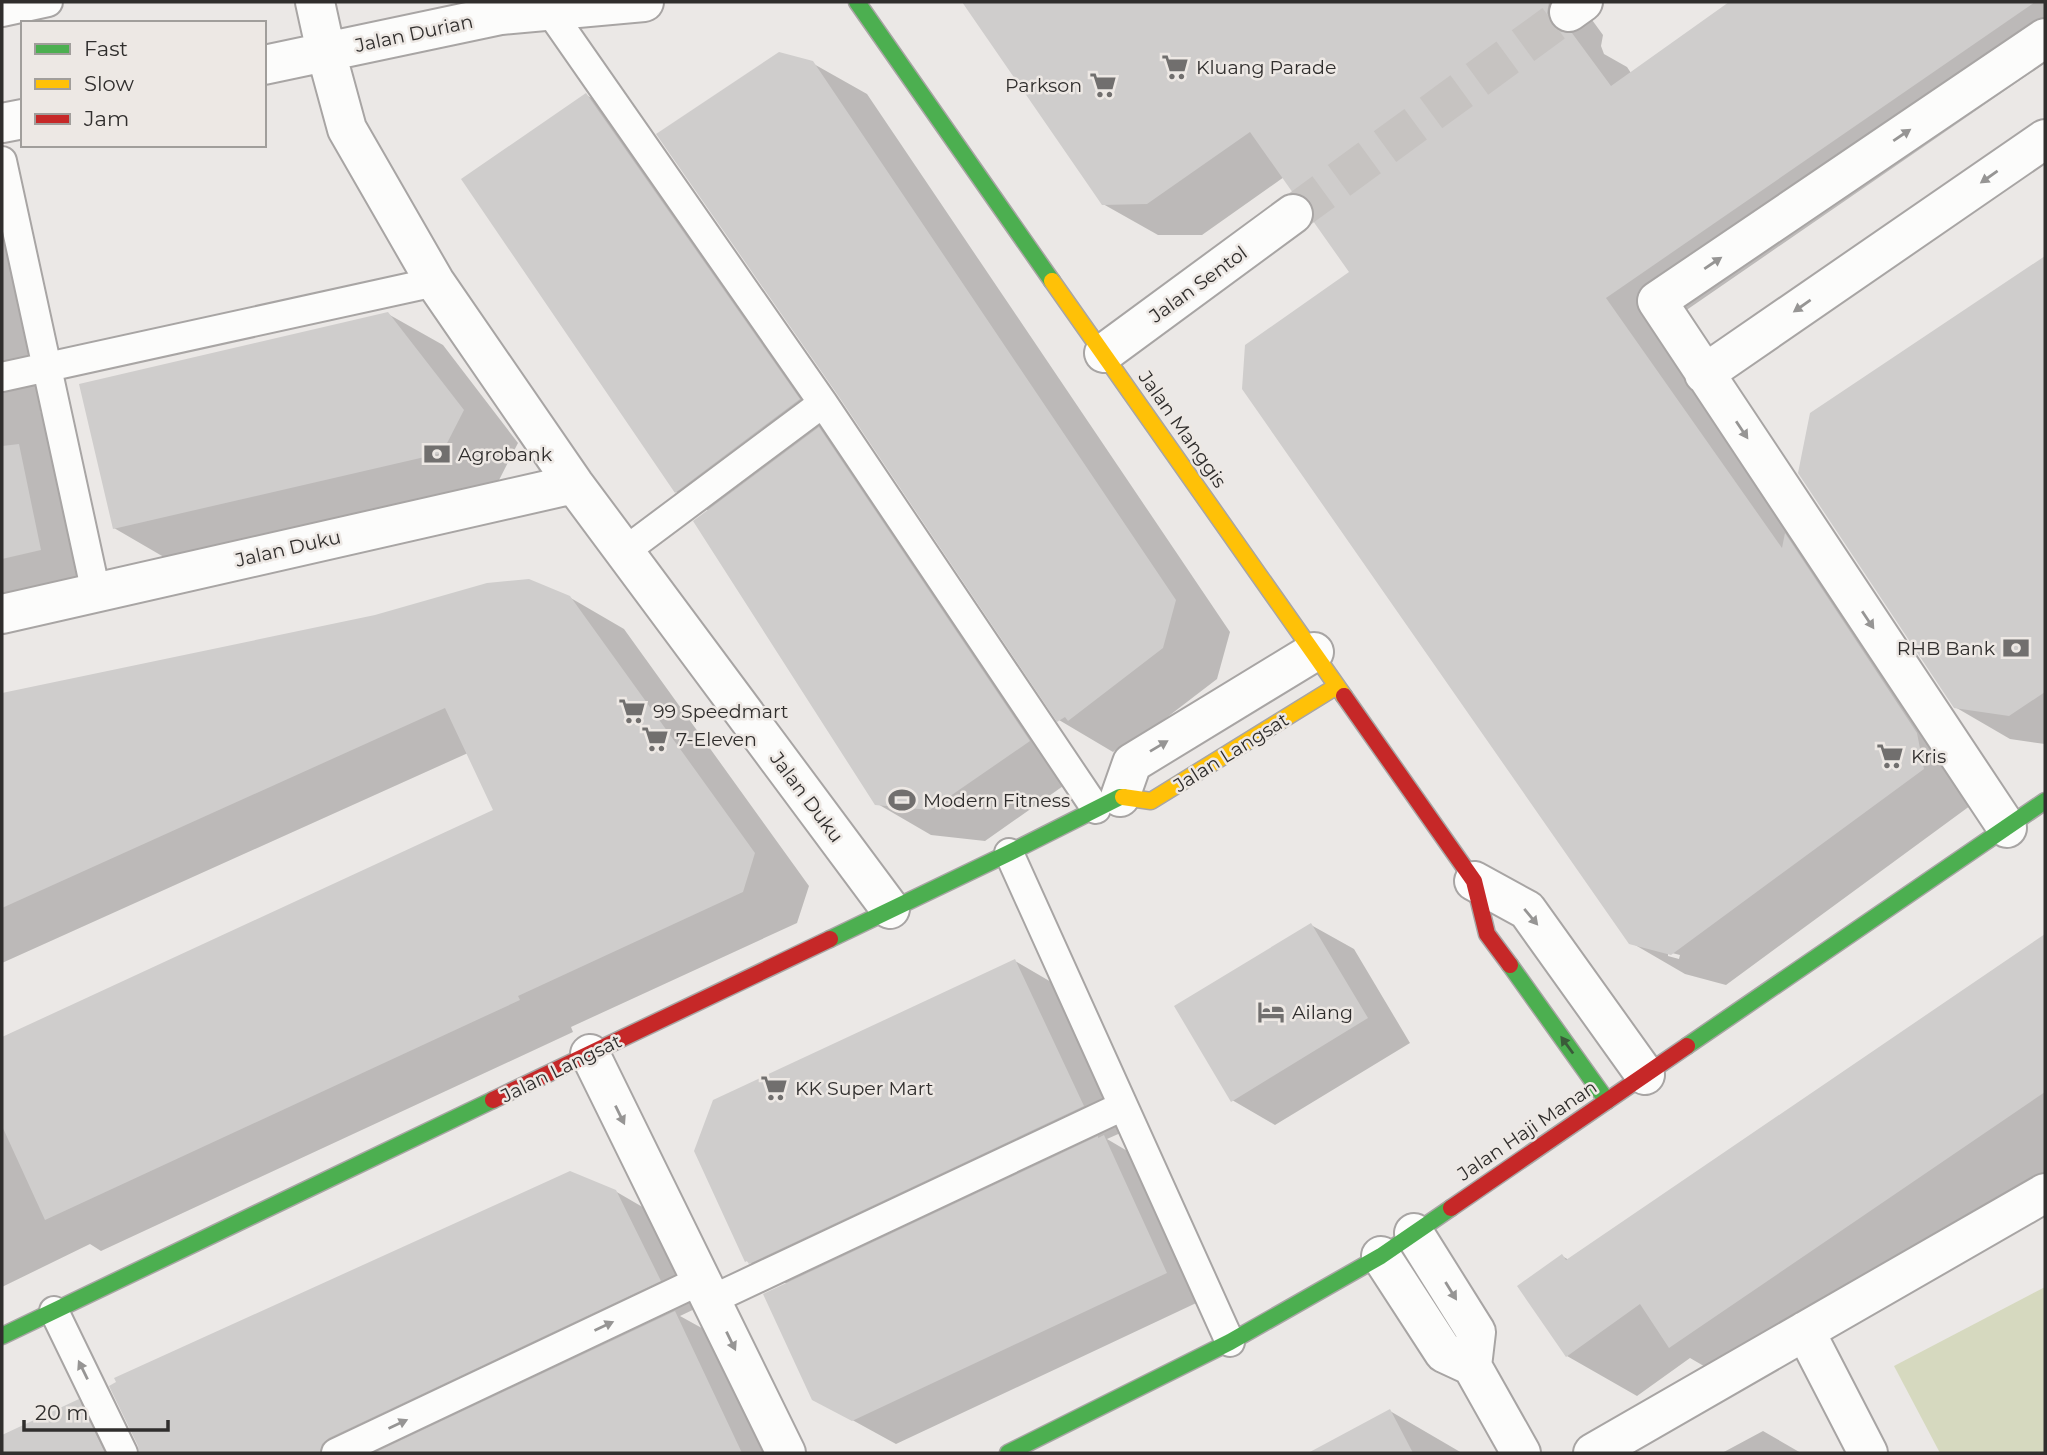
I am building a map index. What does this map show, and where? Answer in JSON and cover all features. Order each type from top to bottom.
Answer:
[{"type":"street","points":[[315,2],[326,52]]},
{"type":"street","name":"Jalan Durian","points":[[266,65],[525,9],[644,2]]},
{"type":"street","name":"Jalan Manggis","points":[[857,2],[1474,881]]},
{"type":"street","points":[[2007,828],[1657,301],[2045,38]]},
{"type":"street","name":"Jalan Duku","points":[[326,52],[347,129],[435,282],[574,484],[890,909]]},
{"type":"street","points":[[2,123],[21,119]]},
{"type":"street","points":[[1704,374],[2045,139]]},
{"type":"street","name":"Jalan Sentol","points":[[1104,353],[1293,214]]},
{"type":"street","name":"Jalan Duku","points":[[2,614],[574,484]]},
{"type":"street","points":[[1108,803],[1132,763],[1314,652]]},
{"type":"street","name":"Jalan Langsat","points":[[2,1336],[1108,803],[1151,801],[1337,686]]},
{"type":"street","name":"Jalan Haji Manan","points":[[1008,1453],[1230,1342],[1381,1256],[2045,801]]},
{"type":"street","points":[[1474,881],[1527,911],[1645,1075]]},
{"type":"street","points":[[1474,881],[1487,934],[1607,1101]]},
{"type":"street","points":[[590,1054],[786,1453]]},
{"type":"street","points":[[1593,1453],[2045,1193]]},
{"type":"street","points":[[1415,1233],[1476,1332],[1472,1366]]},
{"type":"street","points":[[1381,1256],[1444,1353],[1472,1366],[1521,1453]]},
{"type":"street","points":[[1805,1331],[1868,1453]]},
{"type":"lane","points":[[2,12],[48,2]]},
{"type":"lane","points":[[525,9],[823,403],[1108,803]]},
{"type":"lane","points":[[2,161],[96,593]]},
{"type":"lane","points":[[2,377],[435,282]]},
{"type":"lane","points":[[625,551],[823,403]]},
{"type":"lane","points":[[1009,853],[1230,1342]]},
{"type":"lane","points":[[336,1453],[1124,1106]]},
{"type":"lane","points":[[54,1311],[123,1453]]},
{"type":"green space","points":[[2045,1287],[2045,1453],[1940,1453],[1894,1366]]},
{"type":"building","points":[[962,2],[1549,2],[1547,13],[1552,25],[1561,32],[1572,33],[1611,86],[1729,2],[2035,2],[1606,298],[1782,548],[1785,533],[1917,733],[1924,769],[1671,955],[1629,944],[1242,389],[1245,345],[1349,272],[1313,221],[1315,211],[1311,202],[1302,194],[1293,193],[1250,132],[1147,204],[1102,205]]},
{"type":"building","points":[[779,52],[813,61],[1176,600],[1163,648],[1068,721],[1065,717],[1057,722],[837,394],[656,134]]},
{"type":"building","points":[[586,93],[800,399],[675,493],[461,179]]},
{"type":"building","points":[[2045,256],[2045,692],[2009,716],[1954,708],[1798,473],[1810,413]]},
{"type":"building","points":[[388,312],[464,410],[442,453],[113,529],[79,384]]},
{"type":"building","points":[[819,427],[1030,741],[930,810],[875,805],[693,521]]},
{"type":"building","points":[[19,444],[41,550],[2,559],[2,446]]},
{"type":"building","points":[[529,579],[570,596],[755,853],[743,892],[518,996],[520,1000],[45,1220],[2,1126],[2,1037],[493,810],[445,708],[2,908],[2,693],[375,615],[487,583]]},
{"type":"building","name":"Ailang","points":[[1311,923],[1368,1018],[1231,1102],[1174,1006]]},
{"type":"building","points":[[2045,934],[2045,1092],[1669,1348],[1640,1304],[1566,1357],[1517,1286],[1562,1254],[1566,1260]]},
{"type":"building","points":[[1015,959],[1084,1106],[749,1264],[745,1262],[694,1151],[713,1100]]},
{"type":"building","points":[[1104,1135],[1167,1273],[852,1421],[812,1400],[763,1294]]},
{"type":"building","points":[[570,1171],[616,1190],[661,1281],[329,1438],[322,1444],[320,1453],[139,1453],[109,1386],[116,1382],[114,1378]]},
{"type":"building","points":[[675,1311],[742,1453],[374,1453]]},
{"type":"building","points":[[79,1399],[105,1453],[2,1453],[2,1435]]},
{"type":"building","points":[[1390,1409],[1413,1453],[1308,1453]]},
{"type":"tunnel","points":[[1293,214],[1569,12]]},
{"type":"traffic: fast","points":[[857,2],[1052,281]]},
{"type":"traffic: fast","points":[[830,939],[1123,797]]},
{"type":"traffic: fast","points":[[1687,1046],[2045,801]]},
{"type":"traffic: fast","points":[[1510,965],[1607,1101]]},
{"type":"traffic: fast","points":[[2,1336],[493,1100]]},
{"type":"traffic: fast","points":[[1008,1453],[1230,1342],[1381,1256],[1451,1208]]},
{"type":"traffic: slow","points":[[1052,281],[1344,696]]},
{"type":"traffic: slow","points":[[1123,797],[1151,801],[1337,686]]},
{"type":"traffic: jam","points":[[1344,696],[1474,881],[1487,934],[1510,965]]},
{"type":"traffic: jam","points":[[493,1100],[830,939]]},
{"type":"traffic: jam","points":[[1451,1208],[1687,1046]]},
{"type":"place","name":"Kluang Parade","points":[[1175,67]]},
{"type":"place","name":"Parkson","points":[[1103,85]]},
{"type":"place","name":"Agrobank","points":[[437,454]]},
{"type":"place","name":"RHB Bank","points":[[2016,648]]},
{"type":"place","name":"99 Speedmart","points":[[632,711]]},
{"type":"place","name":"7-Eleven","points":[[655,739]]},
{"type":"place","name":"Kris","points":[[1890,756]]},
{"type":"place","name":"Modern Fitness","points":[[902,800]]},
{"type":"place","name":"Ailang","points":[[1271,1012]]},
{"type":"place","name":"KK Super Mart","points":[[774,1088]]}]
